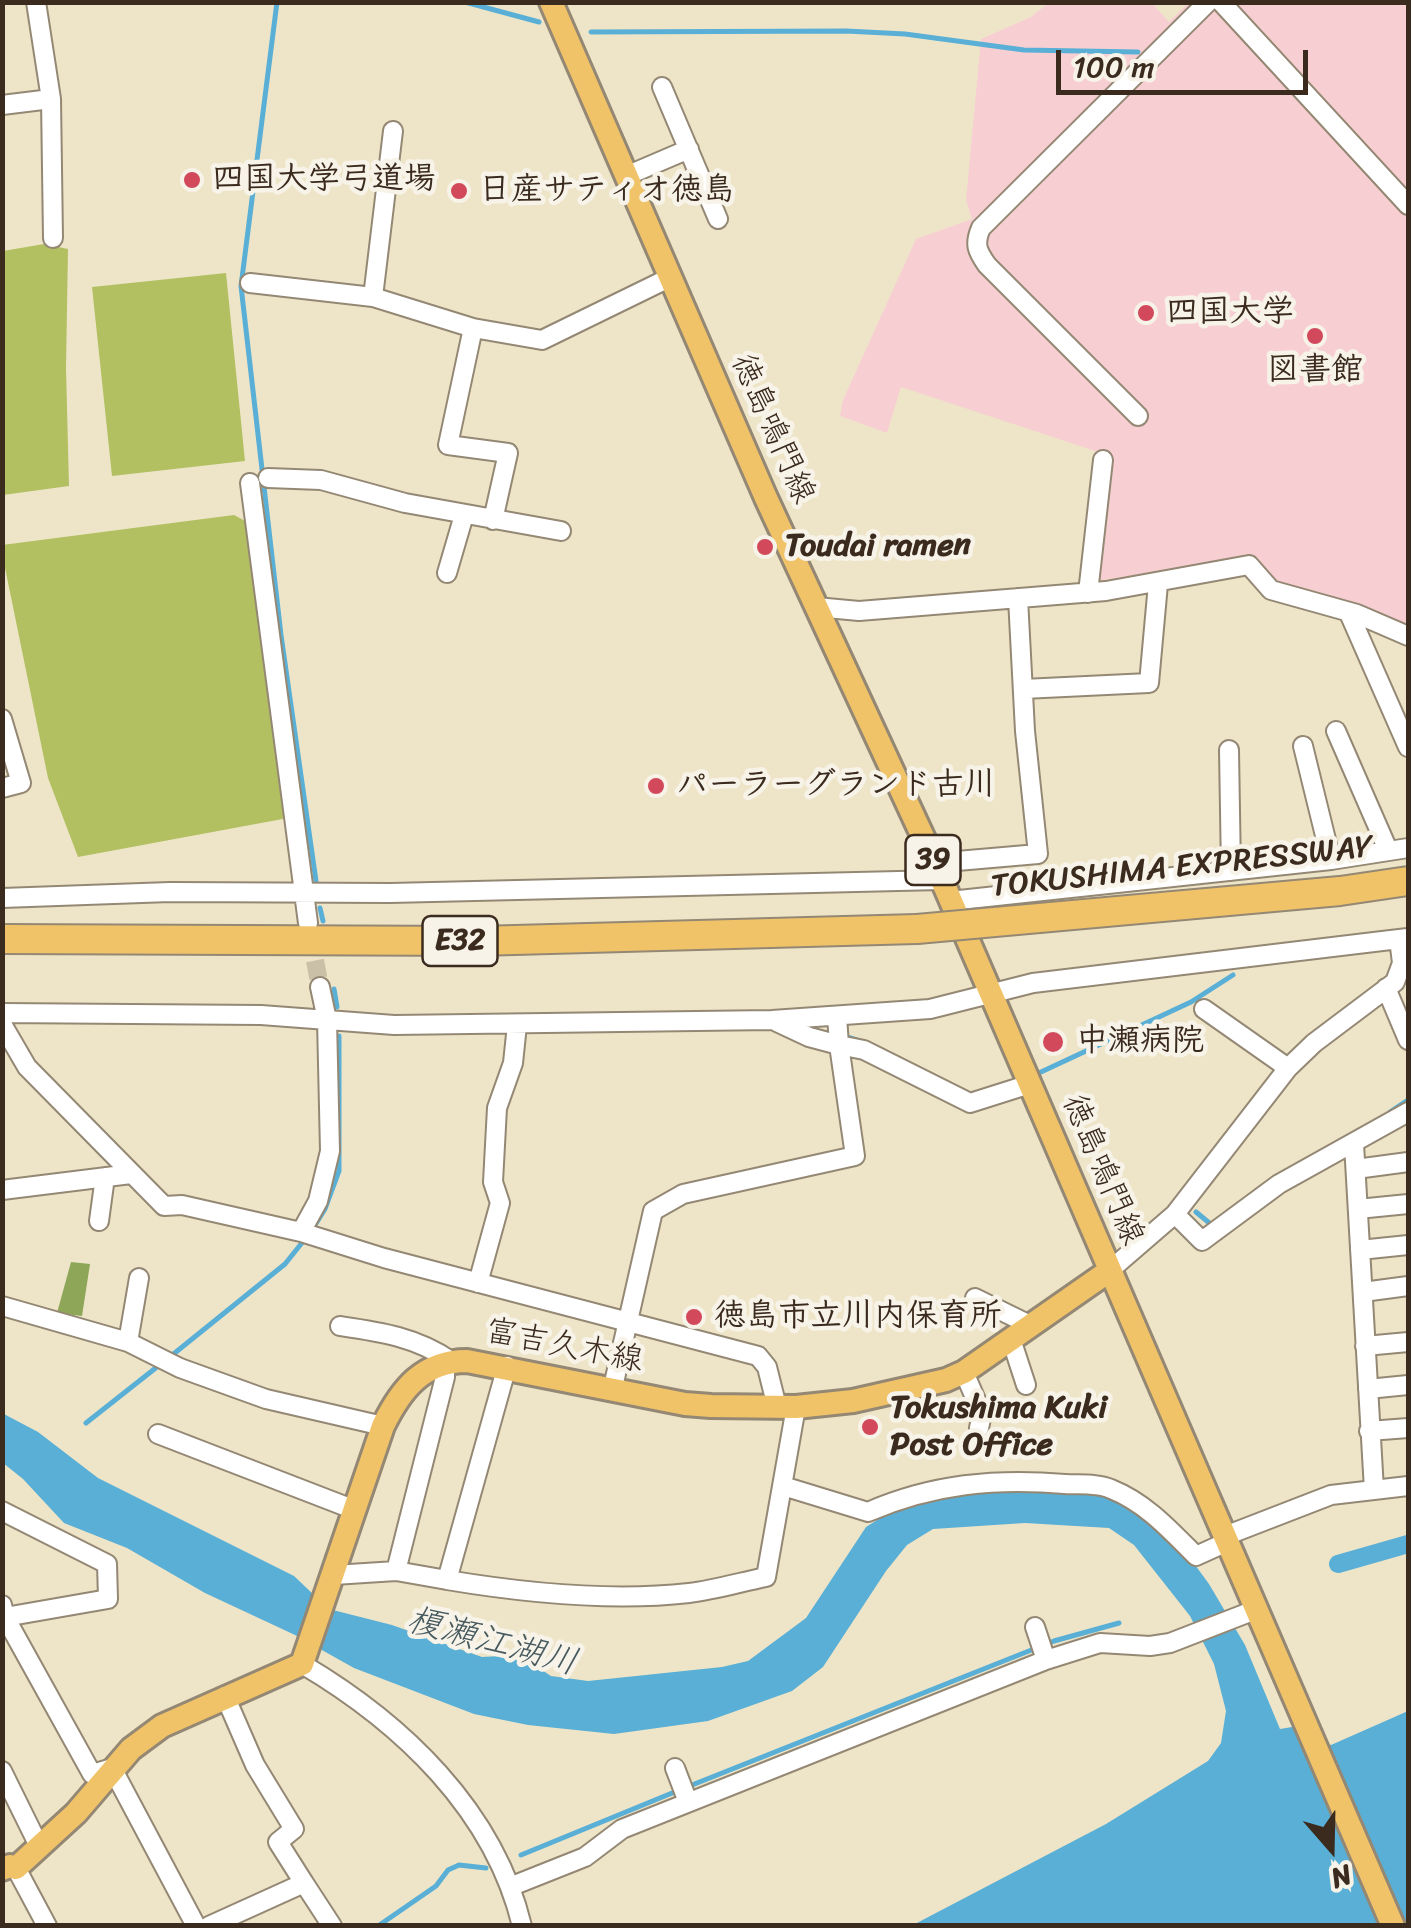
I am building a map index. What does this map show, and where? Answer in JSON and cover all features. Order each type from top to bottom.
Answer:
[{"type":"highway","name":"TOKUSHIMA EXPRESSWAY","points":[[2,939],[478,941],[917,929],[1340,891],[1408,880]]},
{"type":"main road","name":"徳島鳴門線","points":[[551,2],[1030,1084],[1226,1539],[1248,1613],[1277,1650],[1304,1723],[1393,1926]]},
{"type":"main road","name":"富吉久木線","points":[[305,1658],[383,1426],[402,1390],[427,1370],[448,1362],[508,1366],[685,1404],[786,1407],[853,1401],[946,1380],[964,1372],[1109,1270]]},
{"type":"main road","points":[[9,1869],[76,1813],[112,1768],[162,1726],[305,1658]]},
{"type":"street","points":[[36,2],[51,99],[54,238]]},
{"type":"street","points":[[1138,416],[987,265],[976,241],[982,228],[1208,2]]},
{"type":"street","points":[[1221,2],[1408,205]]},
{"type":"street","points":[[662,87],[718,219]]},
{"type":"street","points":[[2,105],[51,99]]},
{"type":"street","points":[[373,297],[392,131]]},
{"type":"street","points":[[626,176],[689,149]]},
{"type":"street","points":[[250,283],[373,297],[473,328],[542,340],[671,277]]},
{"type":"street","points":[[473,328],[448,445],[508,453],[493,520]]},
{"type":"street","points":[[1088,593],[1103,460]]},
{"type":"street","points":[[308,923],[259,480],[321,480],[464,515],[561,532]]},
{"type":"street","points":[[447,572],[464,515]]},
{"type":"street","points":[[816,607],[859,611],[1088,593],[1249,566],[1271,590],[1349,612],[1408,636]]},
{"type":"street","points":[[1023,689],[1148,683],[1158,584]]},
{"type":"street","points":[[942,881],[1038,854],[1018,598]]},
{"type":"street","points":[[1349,612],[1408,747]]},
{"type":"street","points":[[2,719],[21,782],[2,788]]},
{"type":"street","points":[[1336,731],[1388,850]]},
{"type":"street","points":[[1304,746],[1331,860]]},
{"type":"street","points":[[1229,750],[1230,871]]},
{"type":"street","points":[[2,898],[942,881],[1230,871],[1408,848]]},
{"type":"street","points":[[772,1020],[809,1037],[1033,983],[1404,939],[1399,974],[1288,1068],[1175,1214],[1109,1270]]},
{"type":"street","points":[[307,1234],[330,1151],[328,1020],[320,987]]},
{"type":"street","points":[[1386,988],[1408,1040]]},
{"type":"street","points":[[1204,1009],[1288,1068]]},
{"type":"street","points":[[2,1013],[260,1015],[394,1025],[772,1020],[838,1033],[970,1103],[1030,1084]]},
{"type":"street","points":[[2,1024],[10,1059],[164,1206],[182,1205],[307,1234],[758,1356],[786,1407],[783,1486],[766,1577],[690,1593],[606,1596],[494,1588],[396,1571],[334,1575]]},
{"type":"street","points":[[478,1283],[500,1203],[493,1182],[497,1108],[512,1063],[517,1025]]},
{"type":"street","points":[[613,1388],[654,1211],[682,1194],[854,1156],[838,1033]]},
{"type":"street","points":[[1175,1214],[1202,1241],[1279,1184],[1408,1112]]},
{"type":"street","points":[[1354,1144],[1374,1490]]},
{"type":"street","points":[[1356,1169],[1408,1162]]},
{"type":"street","points":[[2,1190],[132,1174]]},
{"type":"street","points":[[100,1221],[105,1177]]},
{"type":"street","points":[[1358,1209],[1408,1204]]},
{"type":"street","points":[[1360,1250],[1408,1245]]},
{"type":"street","points":[[128,1342],[139,1278]]},
{"type":"street","points":[[1363,1292],[1408,1286]]},
{"type":"street","points":[[974,1298],[1020,1332],[1026,1385]]},
{"type":"street","points":[[2,1306],[128,1342],[266,1399],[383,1426]]},
{"type":"street","points":[[340,1326],[401,1335],[430,1346],[448,1362],[396,1571]]},
{"type":"street","points":[[1366,1346],[1408,1342]]},
{"type":"street","points":[[447,1580],[508,1366]]},
{"type":"street","points":[[964,1372],[982,1414],[979,1428]]},
{"type":"street","points":[[1368,1389],[1408,1384]]},
{"type":"street","points":[[1370,1431],[1408,1428]]},
{"type":"street","points":[[158,1434],[355,1510]]},
{"type":"street","points":[[783,1486],[868,1512],[908,1494],[962,1484],[1025,1480],[1108,1487],[1158,1517],[1196,1556],[1330,1494],[1408,1486]]},
{"type":"street","points":[[2,1511],[107,1564],[108,1599],[5,1618],[92,1774],[112,1768],[196,1926]]},
{"type":"street","points":[[512,1886],[585,1858],[622,1829],[687,1799],[1041,1644],[1150,1646],[1190,1636],[1248,1613]]},
{"type":"street","points":[[305,1658],[388,1722],[437,1772],[492,1844],[512,1886],[522,1926]]},
{"type":"street","points":[[225,1696],[255,1765],[294,1829],[278,1842],[332,1926]]},
{"type":"street","points":[[2,1771],[39,1846]]},
{"type":"street","points":[[677,1772],[687,1799]]},
{"type":"street","points":[[9,1869],[47,1926]]},
{"type":"street","points":[[209,1926],[304,1883]]},
{"type":"shaded area","name":"四国大学","points":[[1048,3],[1152,3],[1169,22],[1188,3],[1408,3],[1408,633],[1273,584],[1232,561],[1082,583],[1095,451],[901,387],[887,433],[840,416],[843,400],[916,239],[972,219],[966,200],[981,39],[1031,17]]},
{"type":"green space","points":[[44,244],[68,249],[69,486],[3,495],[3,251]]},
{"type":"green space","points":[[226,273],[245,461],[112,476],[92,287]]},
{"type":"green space","points":[[234,515],[249,523],[288,818],[78,857],[48,778],[2,545]]},
{"type":"green space","points":[[71,1262],[90,1264],[82,1316],[57,1313]]},
{"type":"water","points":[[2,1413],[38,1432],[98,1478],[294,1576],[314,1595],[313,1605],[392,1625],[482,1657],[519,1655],[551,1676],[588,1681],[748,1661],[806,1618],[866,1527],[927,1495],[1038,1490],[1084,1492],[1126,1502],[1190,1558],[1209,1584],[1245,1645],[1280,1729],[1292,1727],[1331,1745],[1408,1711],[1408,1925],[913,1925],[1106,1824],[1208,1761],[1221,1743],[1226,1711],[1214,1664],[1190,1616],[1134,1545],[1109,1528],[1025,1523],[933,1529],[907,1545],[823,1667],[792,1691],[708,1721],[614,1734],[528,1725],[474,1714],[354,1668],[205,1593],[127,1548],[64,1523],[3,1463]]},
{"type":"waterway","points":[[277,2],[241,286],[281,635],[316,881]]},
{"type":"waterway","points":[[465,2],[539,22]]},
{"type":"waterway","points":[[591,32],[846,31],[905,34],[1024,50],[1138,52]]},
{"type":"waterway","points":[[320,908],[323,921]]},
{"type":"waterway","points":[[1041,1072],[1191,1002],[1233,975]]},
{"type":"waterway","points":[[334,989],[337,1007]]},
{"type":"waterway","points":[[312,1230],[325,1209],[339,1171],[339,1036]]},
{"type":"waterway","points":[[844,1036],[866,1043]]},
{"type":"waterway","points":[[1390,1112],[1408,1100]]},
{"type":"waterway","points":[[1196,1212],[1213,1226]]},
{"type":"waterway","points":[[171,1356],[285,1264],[305,1239]]},
{"type":"waterway","points":[[86,1423],[162,1363]]},
{"type":"waterway","points":[[1338,1564],[1408,1544]]},
{"type":"waterway","points":[[687,1787],[1054,1641],[1119,1623]]},
{"type":"waterway","points":[[521,1855],[677,1791]]},
{"type":"waterway","points":[[378,1926],[436,1886],[448,1870],[459,1865],[486,1868]]},
{"type":"tunnel","points":[[310,934],[320,987]]},
{"type":"place","name":"四国大学弓道場","points":[[192,180]]},
{"type":"place","name":"日産サティオ徳島","points":[[459,191]]},
{"type":"place","name":"四国大学","points":[[1146,313]]},
{"type":"place","name":"図書館","points":[[1315,336]]},
{"type":"place","name":"Toudai ramen","points":[[765,547]]},
{"type":"place","name":"パーラーグランド古川","points":[[656,786]]},
{"type":"place","name":"中瀬病院","points":[[1053,1042]]},
{"type":"place","name":"徳島市立川内保育所","points":[[694,1317]]},
{"type":"place","name":"Tokushima Kuki Post Office","points":[[870,1427]]},
{"type":"water label","name":"榎瀬江湖川","points":[[492,1643]]}]
